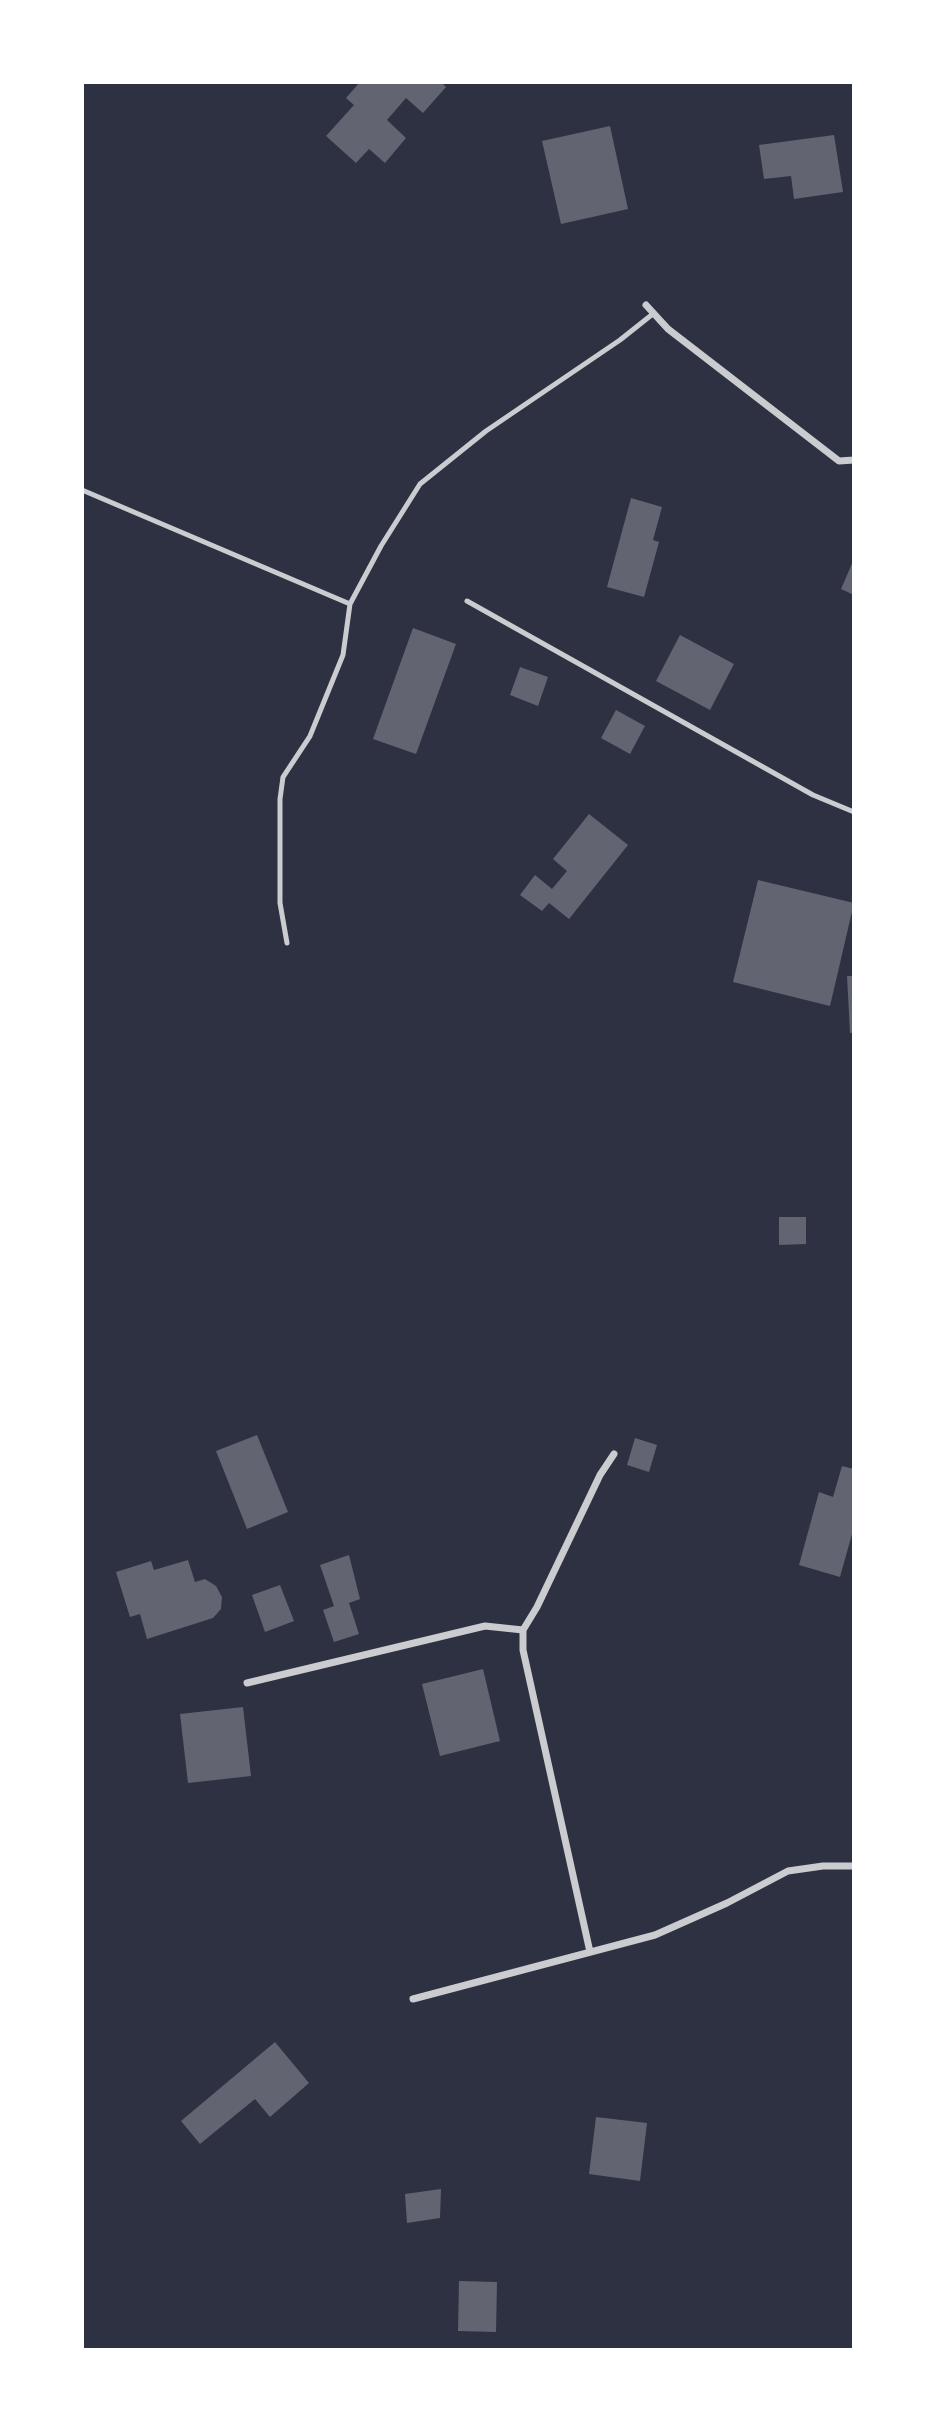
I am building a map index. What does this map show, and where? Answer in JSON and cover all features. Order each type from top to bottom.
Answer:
[{"type":"street","points":[[646,305],[668,329],[839,461],[854,460]]},
{"type":"street","points":[[590,1952],[523,1650],[523,1630],[537,1607],[600,1475],[614,1454]]},
{"type":"street","points":[[247,1683],[485,1626],[523,1630]]},
{"type":"street","points":[[413,2000],[654,1935],[727,1903],[788,1871],[822,1866],[854,1866]]},
{"type":"lane","points":[[286,943],[281,904],[279,799],[283,777],[310,736],[343,655],[350,604],[381,546],[420,484],[486,431],[620,340],[654,313]]},
{"type":"lane","points":[[82,490],[350,604]]},
{"type":"lane","points":[[467,601],[813,794],[854,812]]},
{"type":"building","points":[[360,82],[441,82],[446,87],[423,113],[406,98],[387,120],[406,138],[385,163],[369,149],[356,163],[326,136],[354,105],[346,98]]},
{"type":"building","points":[[610,126],[628,209],[561,224],[542,141]]},
{"type":"building","points":[[834,135],[843,192],[794,199],[791,176],[764,179],[759,145]]},
{"type":"building","points":[[631,498],[662,507],[653,540],[659,542],[644,597],[607,587]]},
{"type":"building","points":[[854,559],[854,595],[841,589]]},
{"type":"building","points":[[413,628],[456,644],[416,754],[373,739]]},
{"type":"building","points":[[680,635],[734,664],[710,710],[656,681]]},
{"type":"building","points":[[520,667],[548,677],[538,706],[510,695]]},
{"type":"building","points":[[616,710],[645,726],[630,754],[601,738]]},
{"type":"building","points":[[589,814],[628,845],[569,919],[549,903],[542,911],[520,895],[535,875],[552,889],[567,871],[553,859]]},
{"type":"building","points":[[758,880],[854,903],[830,1006],[733,982]]},
{"type":"building","points":[[847,976],[854,976],[854,1033],[850,1033]]},
{"type":"building","points":[[779,1217],[806,1217],[806,1244],[779,1245]]},
{"type":"building","points":[[257,1435],[288,1512],[247,1529],[216,1451]]},
{"type":"building","points":[[635,1438],[657,1445],[649,1472],[627,1465]]},
{"type":"building","points":[[842,1466],[854,1469],[854,1527],[840,1577],[799,1565],[819,1492],[833,1497]]},
{"type":"building","points":[[349,1555],[360,1599],[349,1603],[359,1634],[334,1642],[323,1610],[334,1606],[320,1565]]},
{"type":"building","points":[[188,1560],[195,1582],[205,1579],[216,1586],[222,1597],[221,1609],[213,1618],[147,1639],[140,1614],[130,1617],[116,1572],[151,1561],[154,1570]]},
{"type":"building","points":[[280,1585],[294,1621],[265,1632],[252,1595]]},
{"type":"building","points":[[483,1669],[500,1741],[440,1756],[422,1684]]},
{"type":"building","points":[[243,1707],[251,1776],[188,1783],[180,1714]]},
{"type":"building","points":[[275,2042],[309,2083],[270,2117],[255,2099],[200,2144],[181,2121]]},
{"type":"building","points":[[596,2117],[647,2123],[640,2181],[589,2174]]},
{"type":"building","points":[[441,2189],[440,2218],[407,2223],[405,2194]]},
{"type":"building","points":[[459,2281],[497,2282],[496,2332],[458,2331]]}]
